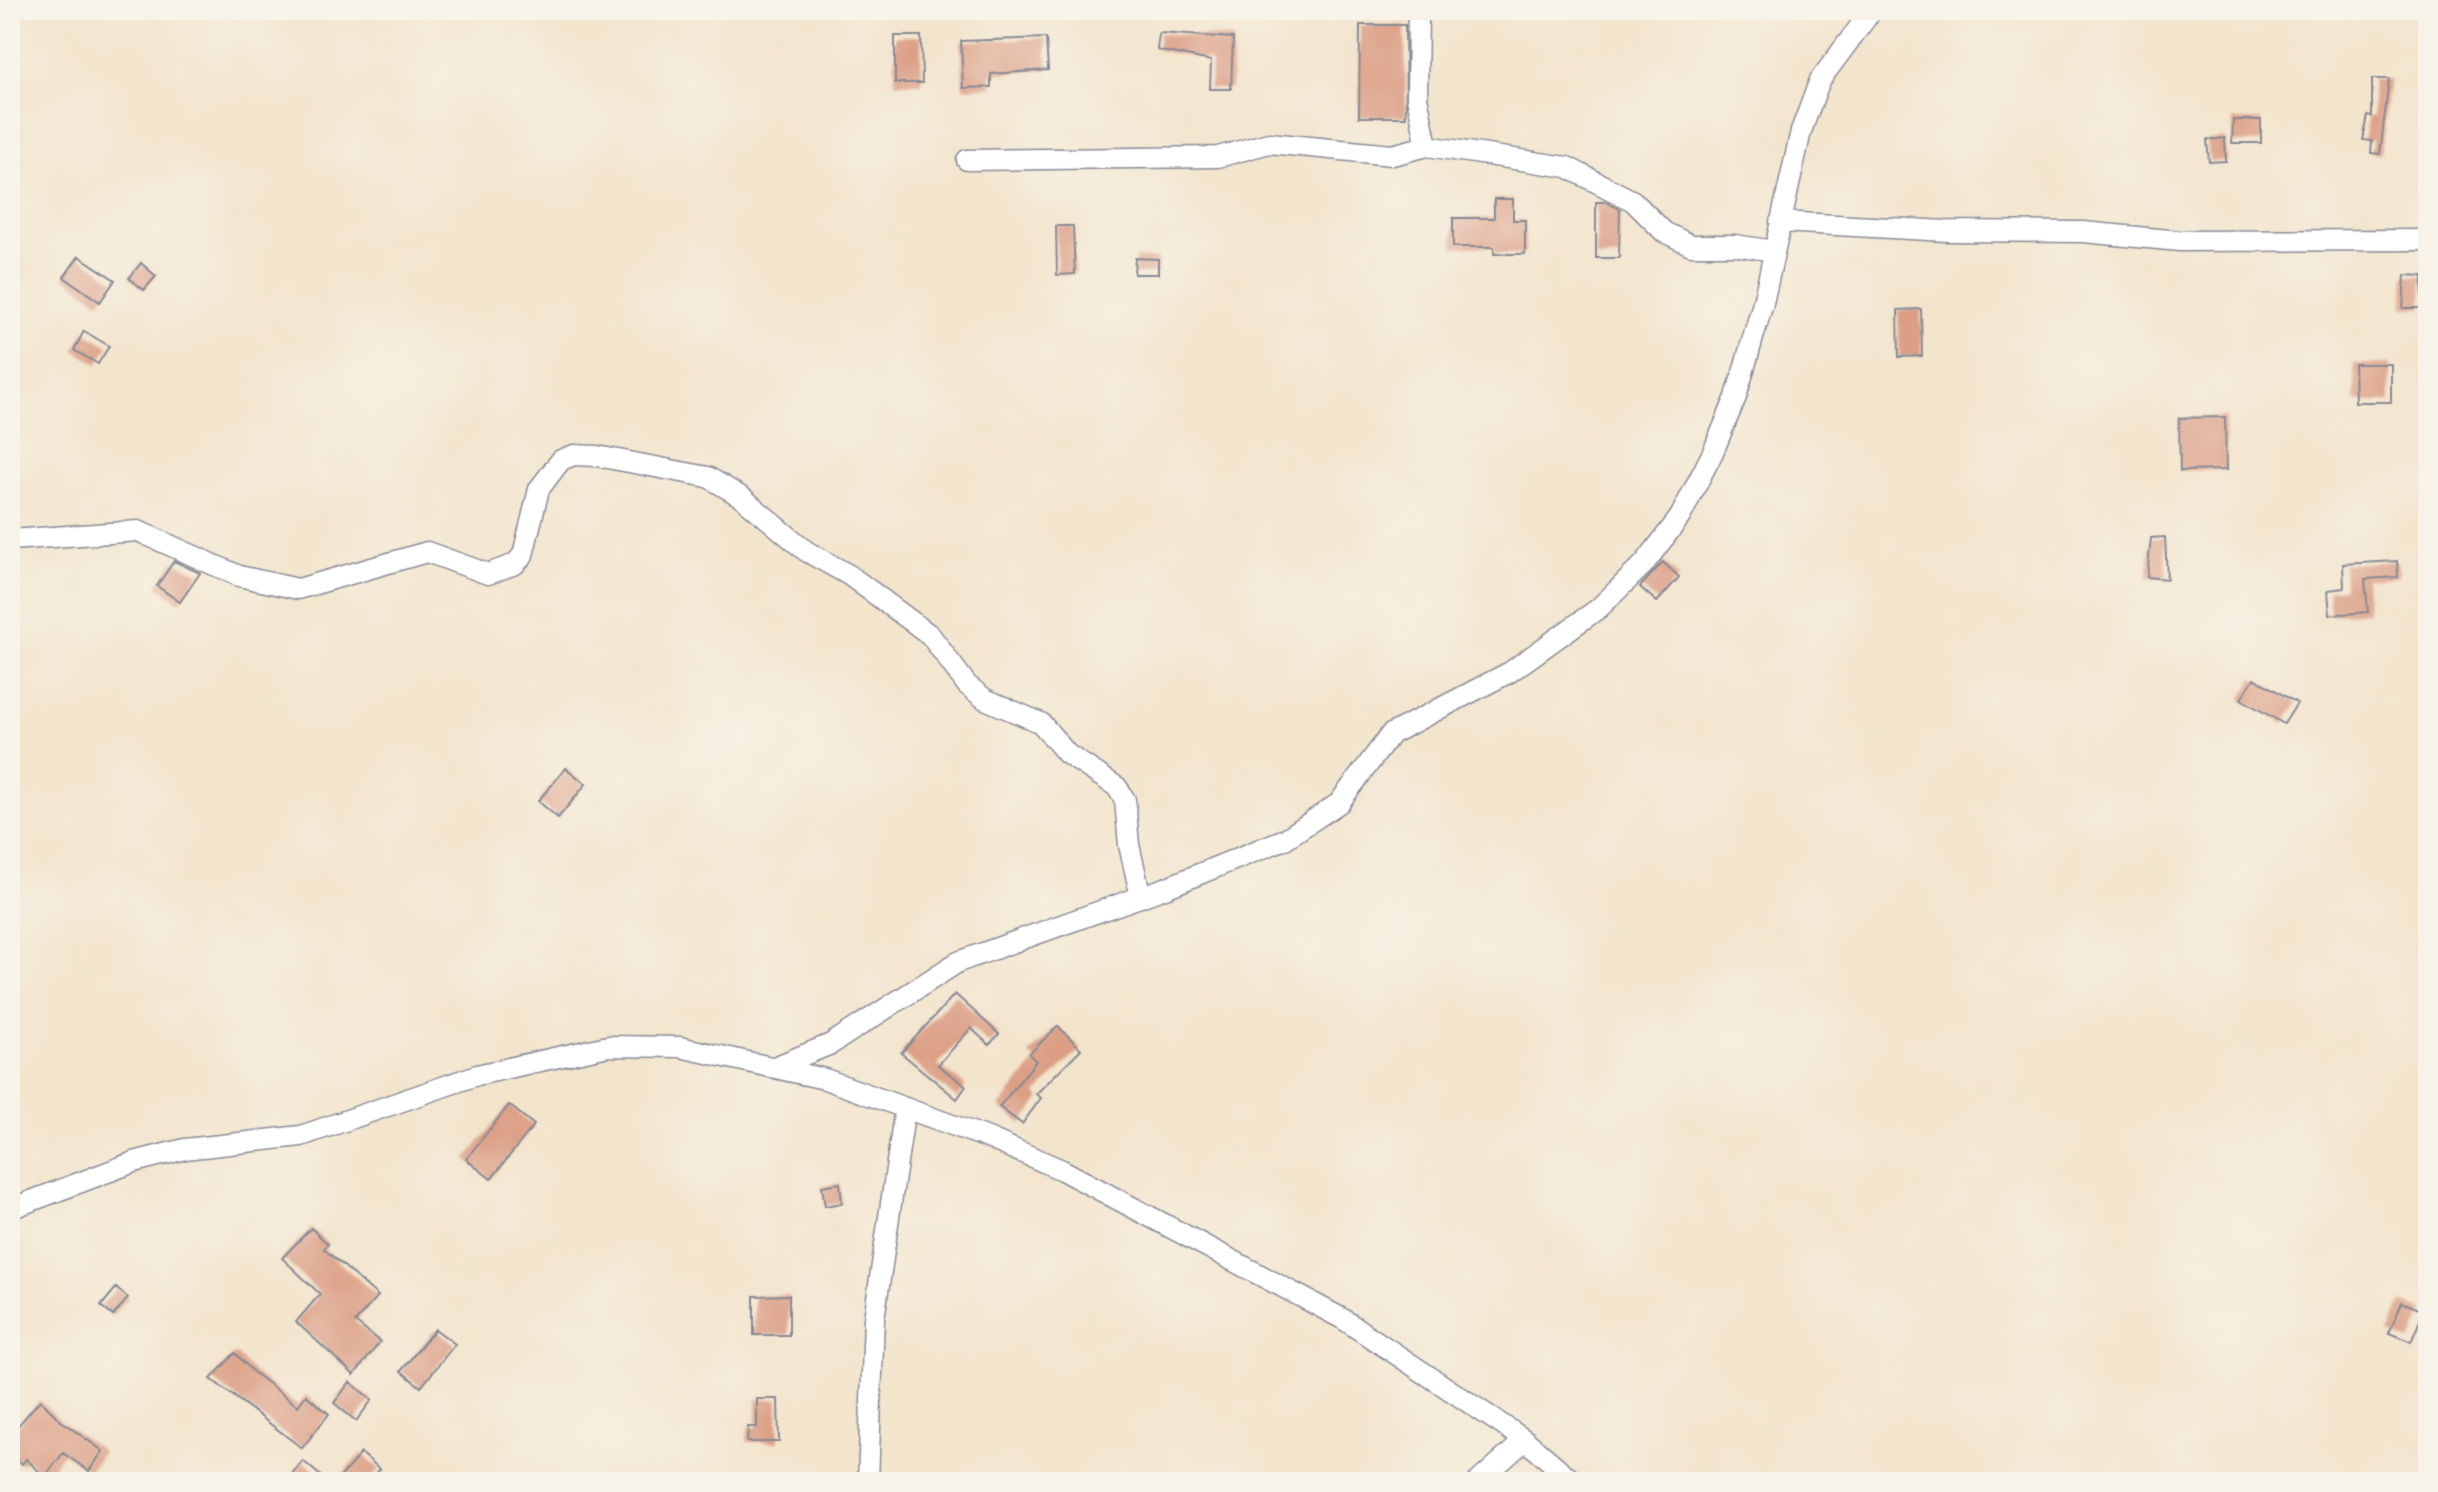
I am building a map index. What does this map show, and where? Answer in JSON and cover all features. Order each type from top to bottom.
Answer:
[{"type":"street","points":[[1418,10],[1417,97],[1427,146]]},
{"type":"street","points":[[777,1066],[831,1044],[958,962],[1141,897],[1285,839],[1318,820],[1339,803],[1391,734],[1510,672],[1599,608],[1644,564],[1680,517],[1713,452],[1736,397],[1801,131],[1820,80],[1872,10]]},
{"type":"street","points":[[967,160],[1218,157],[1269,143],[1392,155],[1427,146],[1567,167],[1633,201],[1664,232],[1691,245],[1735,245],[1774,251]]},
{"type":"street","points":[[1780,222],[1947,231],[2083,232],[2180,241],[2428,240]]},
{"type":"street","points":[[10,540],[138,531],[239,576],[298,589],[427,552],[488,574],[515,564],[523,555],[539,489],[561,460],[574,455],[597,456],[708,477],[743,498],[806,551],[849,575],[930,635],[967,685],[985,699],[1041,723],[1067,754],[1117,787],[1125,800],[1129,845],[1141,897]]},
{"type":"street","points":[[825,1079],[831,1044]]},
{"type":"street","points":[[10,1209],[134,1162],[185,1149],[301,1136],[477,1075],[608,1046],[680,1047],[825,1079],[1062,1170],[1257,1271],[1423,1369],[1525,1440],[1574,1482]]},
{"type":"street","points":[[868,1482],[874,1319],[905,1108]]},
{"type":"street","points":[[1478,1482],[1525,1440]]},
{"type":"building","points":[[1360,25],[1405,25],[1406,117],[1359,117]]},
{"type":"building","points":[[1159,33],[1233,38],[1231,89],[1210,89],[1211,61],[1157,50]]},
{"type":"building","points":[[895,36],[921,36],[922,83],[895,83]]},
{"type":"building","points":[[1046,38],[1048,70],[991,74],[991,87],[963,88],[961,41]]},
{"type":"building","points":[[2372,79],[2389,79],[2380,154],[2371,153],[2372,141],[2363,140],[2368,116],[2372,117]]},
{"type":"building","points":[[2233,120],[2261,120],[2261,143],[2232,143]]},
{"type":"building","points":[[2225,138],[2226,161],[2209,162],[2207,140]]},
{"type":"building","points":[[1494,199],[1513,199],[1513,220],[1525,220],[1525,254],[1494,254],[1494,247],[1453,247],[1453,218],[1494,218]]},
{"type":"building","points":[[1596,202],[1606,202],[1620,209],[1619,258],[1596,258]]},
{"type":"building","points":[[1056,226],[1073,226],[1075,274],[1057,275]]},
{"type":"building","points":[[79,256],[115,280],[100,302],[64,277]]},
{"type":"building","points":[[1135,258],[1158,259],[1158,274],[1134,274]]},
{"type":"building","points":[[141,263],[156,276],[144,290],[129,278]]},
{"type":"building","points":[[2405,275],[2423,276],[2422,308],[2403,308]]},
{"type":"building","points":[[1921,309],[1922,356],[1899,357],[1898,310]]},
{"type":"building","points":[[84,331],[109,346],[98,364],[74,350]]},
{"type":"building","points":[[2354,364],[2391,364],[2391,402],[2355,402]]},
{"type":"building","points":[[2225,417],[2226,470],[2180,471],[2179,418]]},
{"type":"building","points":[[2165,537],[2167,579],[2147,577],[2151,538]]},
{"type":"building","points":[[174,561],[200,573],[180,602],[157,586]]},
{"type":"building","points":[[2397,561],[2398,577],[2365,579],[2368,612],[2330,615],[2328,590],[2344,588],[2343,564]]},
{"type":"building","points":[[1663,562],[1679,577],[1657,602],[1640,587]]},
{"type":"building","points":[[2254,678],[2297,703],[2284,724],[2241,699]]},
{"type":"building","points":[[566,768],[586,784],[558,818],[538,801]]},
{"type":"building","points":[[955,994],[999,1034],[989,1045],[971,1028],[938,1065],[966,1086],[957,1099],[901,1053]]},
{"type":"building","points":[[1058,1026],[1081,1049],[1036,1094],[1041,1098],[1022,1124],[999,1107],[1036,1061],[1029,1054]]},
{"type":"building","points":[[509,1105],[534,1125],[491,1179],[466,1159]]},
{"type":"building","points":[[840,1183],[842,1203],[825,1206],[822,1186]]},
{"type":"building","points":[[311,1228],[328,1244],[324,1249],[378,1296],[355,1322],[380,1342],[354,1375],[296,1322],[320,1294],[282,1258]]},
{"type":"building","points":[[116,1288],[128,1298],[113,1316],[101,1306]]},
{"type":"building","points":[[789,1295],[789,1335],[754,1335],[754,1296]]},
{"type":"building","points":[[2402,1302],[2424,1311],[2411,1342],[2389,1333]]},
{"type":"building","points":[[435,1329],[455,1344],[421,1387],[401,1371]]},
{"type":"building","points":[[235,1353],[253,1372],[298,1406],[306,1395],[329,1414],[302,1448],[211,1379]]},
{"type":"building","points":[[350,1382],[372,1400],[356,1421],[334,1403]]},
{"type":"building","points":[[757,1399],[778,1399],[779,1442],[747,1442],[748,1427],[757,1427]]},
{"type":"building","points":[[40,1400],[61,1421],[103,1451],[89,1471],[63,1453],[45,1477],[26,1459],[22,1464],[10,1456],[10,1435]]},
{"type":"building","points":[[361,1453],[380,1469],[369,1482],[336,1482]]},
{"type":"building","points":[[303,1461],[328,1482],[304,1482],[293,1473]]}]
